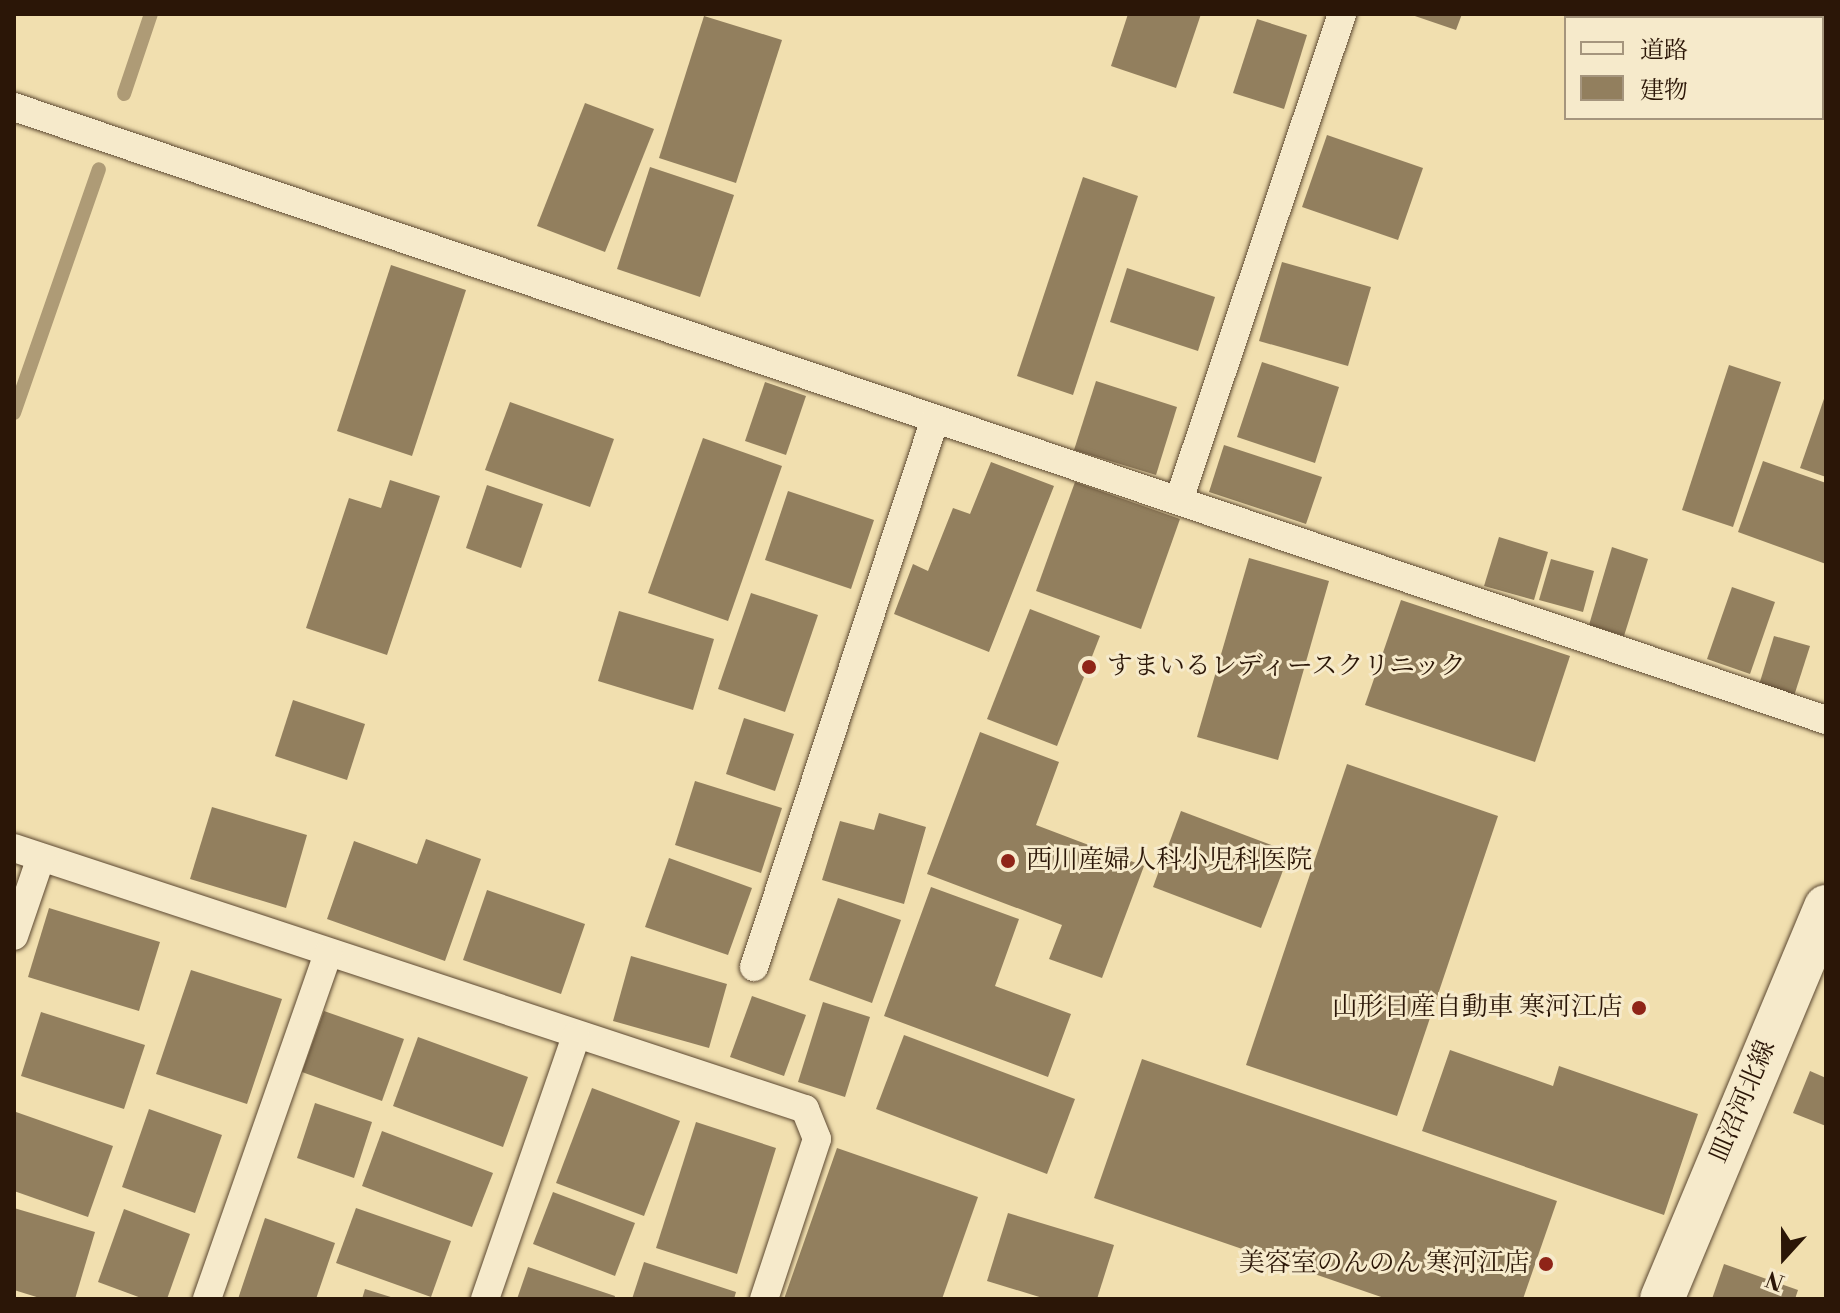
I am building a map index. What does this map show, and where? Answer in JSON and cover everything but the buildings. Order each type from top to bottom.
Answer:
[{"type":"main road","name":"皿沼河北線","points":[[1662,1299],[1826,907]]},
{"type":"lane","points":[[1179,500],[1342,14]]},
{"type":"lane","points":[[14,107],[1826,720]]},
{"type":"lane","points":[[754,967],[935,419]]},
{"type":"lane","points":[[14,848],[576,1036],[805,1109],[817,1139],[764,1299]]},
{"type":"lane","points":[[14,936],[41,857]]},
{"type":"lane","points":[[207,1299],[328,954]]},
{"type":"lane","points":[[485,1299],[576,1036]]},
{"type":"waterway","points":[[124,94],[151,14]]},
{"type":"waterway","points":[[14,413],[99,169]]},
{"type":"place","name":"すまいるレディースクリニック","points":[[1089,667]]},
{"type":"place","name":"西川産婦人科小児科医院","points":[[1008,861]]},
{"type":"place","name":"山形日産自動車 寒河江店","points":[[1639,1008]]},
{"type":"place","name":"美容室のんのん 寒河江店","points":[[1546,1264]]}]
